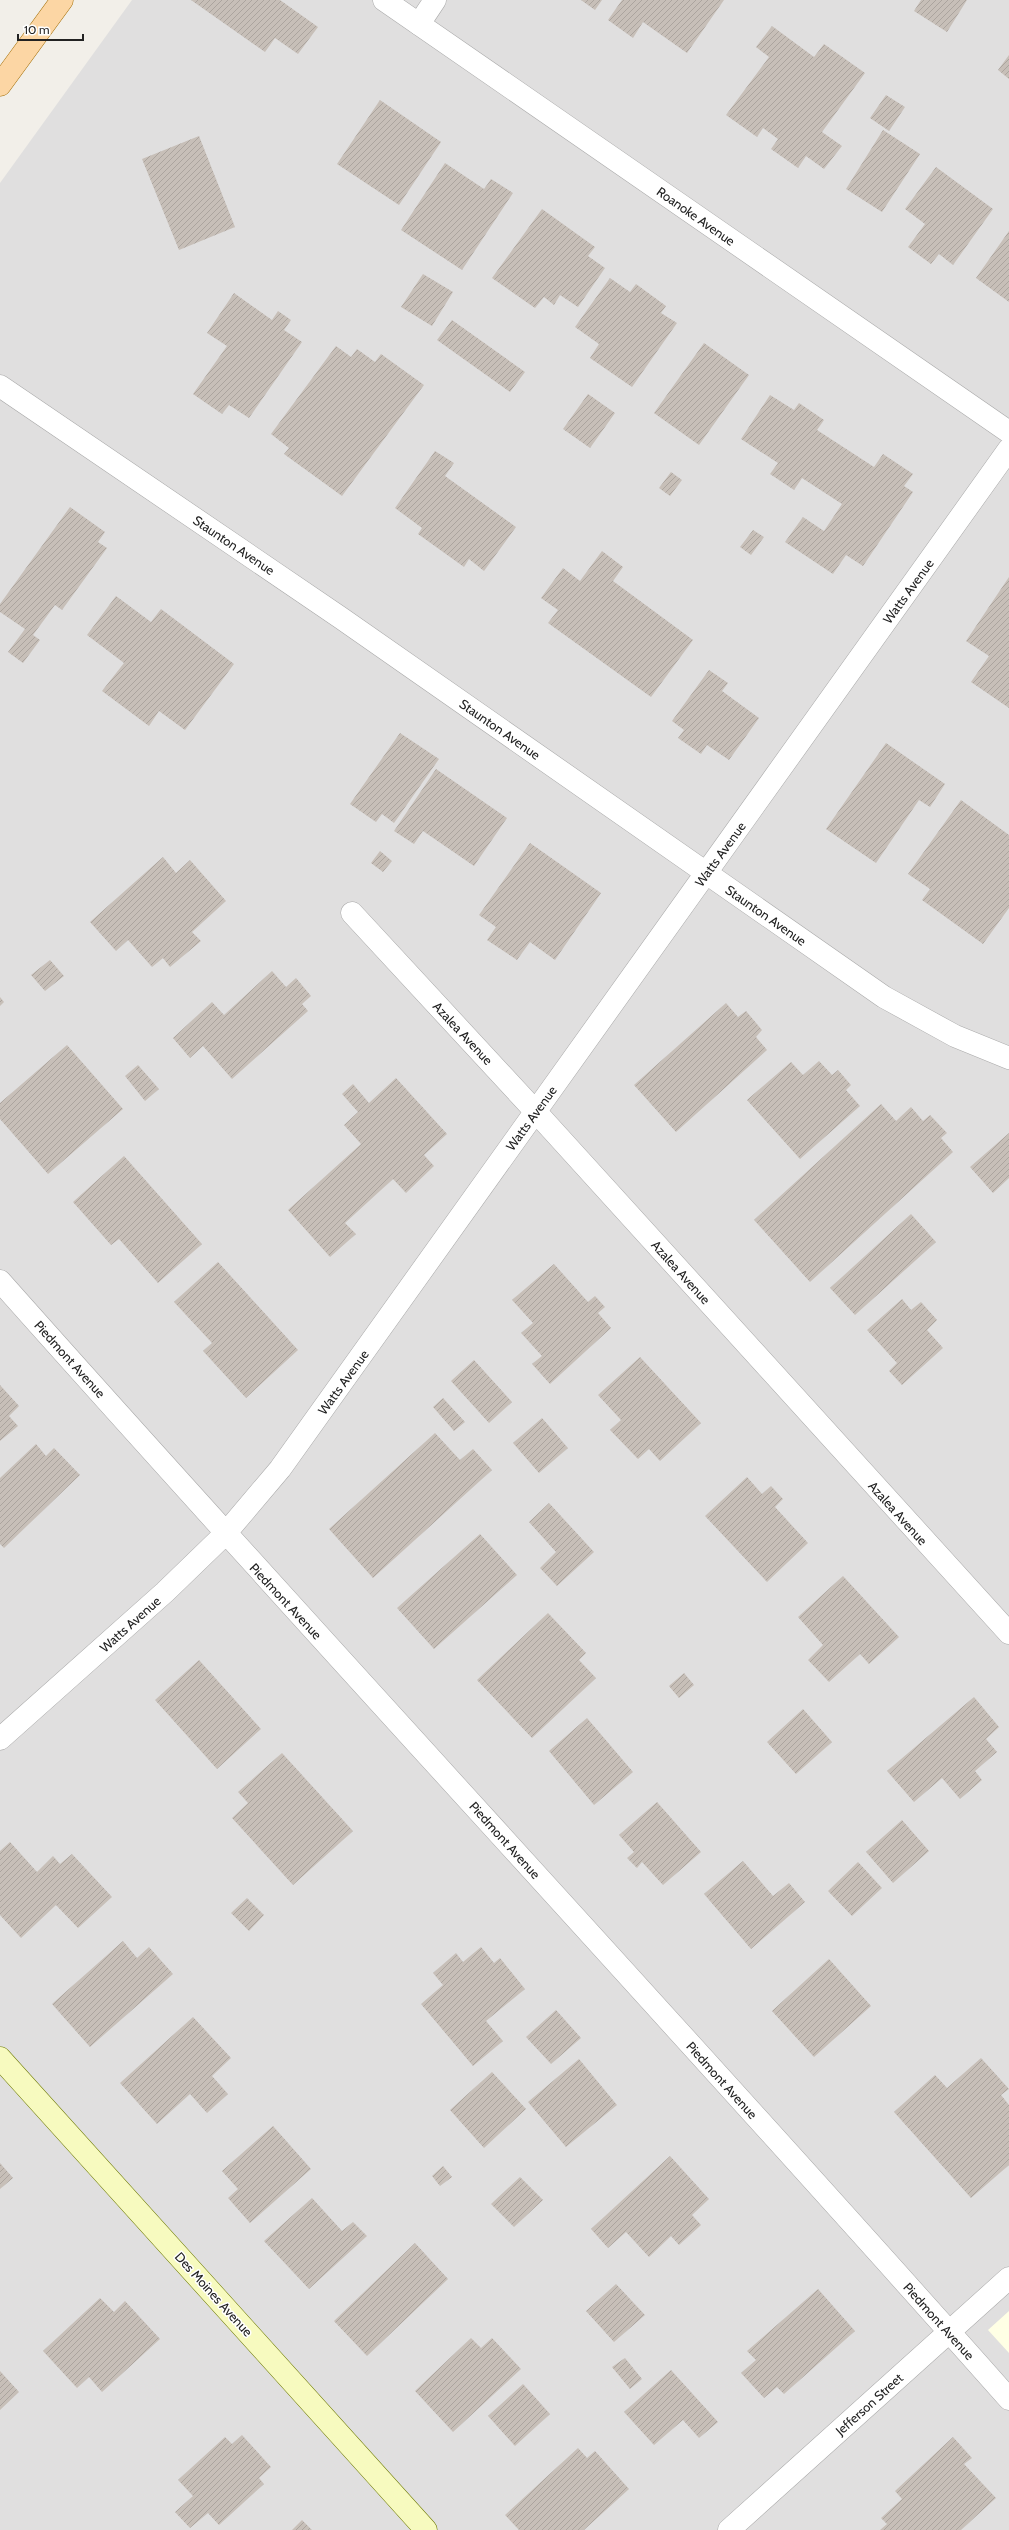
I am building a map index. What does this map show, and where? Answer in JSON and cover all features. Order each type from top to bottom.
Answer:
[{"type":"main road","points":[[0,85],[62,0]]},
{"type":"street","name":"Roanoke Avenue","points":[[384,0],[1009,432]]},
{"type":"street","points":[[419,24],[434,0]]},
{"type":"street","name":"Staunton Avenue","points":[[0,386],[341,618],[884,997],[955,1036],[1009,1058]]},
{"type":"street","name":"Watts Avenue","points":[[0,1739],[165,1592],[225,1534],[280,1469],[1009,449]]},
{"type":"street","name":"Azalea Avenue","points":[[352,913],[536,1112],[1009,1633]]},
{"type":"street","name":"Piedmont Avenue","points":[[0,1281],[225,1534],[509,1844],[1009,2399]]},
{"type":"street","name":"Des Moines Avenue","points":[[0,2058],[426,2530]]},
{"type":"street","name":"Jefferson Street","points":[[729,2530],[1009,2278]]},
{"type":"shaded area","points":[[132,0],[1009,0],[1009,2530],[0,2530],[0,183]]},
{"type":"shaded area","points":[[1009,2311],[1009,2353],[988,2330]]},
{"type":"building","points":[[191,0],[280,0],[318,27],[298,54],[275,38],[265,52]]},
{"type":"building","points":[[581,0],[602,0],[595,10]]},
{"type":"building","points":[[622,0],[724,0],[687,53],[643,22],[633,38],[608,20]]},
{"type":"building","points":[[921,0],[967,0],[947,32],[914,11]]},
{"type":"building","points":[[772,26],[814,57],[824,44],[865,73],[822,132],[842,146],[824,169],[806,156],[798,168],[771,149],[778,139],[763,128],[757,137],[726,115],[769,57],[756,47]]},
{"type":"building","points":[[1009,55],[1009,79],[998,70]]},
{"type":"building","points":[[886,95],[905,107],[889,131],[870,118]]},
{"type":"building","points":[[380,100],[441,142],[399,205],[337,164]]},
{"type":"building","points":[[883,130],[920,154],[882,212],[846,189]]},
{"type":"building","points":[[199,136],[235,227],[179,250],[142,159]]},
{"type":"building","points":[[445,163],[484,189],[491,179],[513,193],[462,270],[401,230]]},
{"type":"building","points":[[936,167],[993,209],[953,265],[939,254],[931,264],[908,247],[925,224],[905,209]]},
{"type":"building","points":[[542,209],[595,247],[588,256],[605,268],[578,307],[560,295],[554,305],[544,297],[535,308],[492,278]]},
{"type":"building","points":[[1009,231],[1009,302],[976,278]]},
{"type":"building","points":[[423,274],[453,292],[432,326],[401,307]]},
{"type":"building","points":[[610,278],[630,292],[636,284],[666,306],[661,313],[677,323],[632,387],[590,358],[599,344],[575,327]]},
{"type":"building","points":[[234,293],[272,320],[278,311],[291,320],[284,330],[302,342],[249,418],[229,405],[222,414],[193,394],[227,346],[207,333]]},
{"type":"building","points":[[452,320],[525,372],[510,392],[437,340]]},
{"type":"building","points":[[704,343],[749,375],[699,445],[654,413]]},
{"type":"building","points":[[336,346],[351,357],[357,349],[375,362],[381,354],[424,385],[342,496],[284,454],[289,448],[271,434]]},
{"type":"building","points":[[588,394],[615,413],[590,448],[563,429]]},
{"type":"building","points":[[770,395],[794,410],[799,403],[824,420],[817,430],[874,467],[883,454],[913,474],[904,486],[913,492],[863,566],[846,555],[833,574],[785,542],[803,517],[824,531],[842,504],[802,478],[794,490],[770,474],[778,463],[741,439]]},
{"type":"building","points":[[435,451],[454,463],[445,476],[516,527],[484,571],[469,559],[464,567],[418,534],[422,528],[395,508]]},
{"type":"building","points":[[671,472],[682,480],[670,496],[659,488]]},
{"type":"building","points":[[70,507],[105,532],[98,542],[107,548],[62,610],[55,605],[33,635],[40,640],[23,663],[8,652],[25,629],[0,612],[0,604]]},
{"type":"building","points":[[753,530],[764,537],[751,555],[740,547]]},
{"type":"building","points":[[602,551],[623,567],[613,581],[693,640],[651,697],[548,623],[558,610],[541,598],[563,568],[580,581]]},
{"type":"building","points":[[1009,577],[1009,708],[971,682],[989,656],[966,641]]},
{"type":"building","points":[[116,596],[151,622],[161,609],[234,664],[185,730],[159,711],[149,726],[102,691],[124,663],[87,635]]},
{"type":"building","points":[[709,670],[728,683],[722,691],[759,718],[729,760],[707,745],[701,754],[678,738],[684,730],[672,721]]},
{"type":"building","points":[[400,733],[439,759],[394,823],[382,814],[376,822],[350,804]]},
{"type":"building","points":[[886,743],[945,784],[930,807],[919,800],[876,863],[826,829]]},
{"type":"building","points":[[436,769],[507,818],[474,866],[423,831],[414,844],[394,831]]},
{"type":"building","points":[[961,800],[1009,835],[1009,908],[983,944],[922,900],[930,889],[908,874]]},
{"type":"building","points":[[530,843],[601,893],[555,960],[530,942],[517,960],[487,940],[496,927],[479,915]]},
{"type":"building","points":[[380,851],[392,861],[383,872],[371,863]]},
{"type":"building","points":[[163,857],[176,873],[190,860],[226,901],[192,932],[201,941],[170,967],[163,958],[152,967],[128,940],[116,951],[90,922]]},
{"type":"building","points":[[50,960],[64,976],[45,991],[31,975]]},
{"type":"building","points":[[272,971],[286,987],[296,978],[311,996],[302,1004],[308,1011],[232,1079],[203,1046],[190,1058],[173,1038],[212,1002],[224,1015]]},
{"type":"building","points":[[0,997],[4,1002],[0,1006]]},
{"type":"building","points":[[726,1003],[738,1017],[746,1011],[762,1030],[756,1037],[767,1050],[676,1132],[634,1085]]},
{"type":"building","points":[[67,1045],[123,1109],[48,1174],[0,1119],[0,1103]]},
{"type":"building","points":[[819,1061],[832,1075],[838,1070],[851,1085],[846,1090],[860,1106],[800,1159],[747,1100],[791,1062],[803,1075]]},
{"type":"building","points":[[138,1065],[159,1089],[145,1101],[125,1076]]},
{"type":"building","points":[[396,1078],[447,1134],[424,1155],[434,1166],[406,1193],[393,1179],[345,1223],[356,1234],[330,1257],[288,1210],[361,1144],[344,1125],[358,1112],[342,1094],[353,1084],[369,1103]]},
{"type":"building","points":[[881,1104],[896,1121],[911,1107],[923,1121],[930,1115],[947,1133],[941,1138],[953,1152],[810,1282],[754,1220]]},
{"type":"building","points":[[1009,1133],[1009,1178],[993,1193],[970,1167]]},
{"type":"building","points":[[124,1156],[202,1244],[158,1283],[119,1239],[111,1245],[73,1202]]},
{"type":"building","points":[[911,1214],[936,1242],[855,1315],[830,1288]]},
{"type":"building","points":[[218,1262],[298,1350],[246,1398],[203,1351],[212,1343],[174,1302]]},
{"type":"building","points":[[554,1264],[588,1302],[595,1296],[605,1307],[598,1313],[611,1328],[550,1384],[532,1364],[542,1356],[521,1333],[533,1323],[512,1300]]},
{"type":"building","points":[[902,1299],[911,1310],[921,1302],[937,1320],[927,1330],[943,1348],[902,1385],[889,1371],[897,1363],[867,1330]]},
{"type":"building","points":[[640,1357],[701,1423],[660,1461],[649,1449],[638,1459],[610,1430],[621,1420],[598,1395]]},
{"type":"building","points":[[474,1360],[512,1402],[489,1423],[451,1381]]},
{"type":"building","points":[[0,1385],[19,1406],[9,1416],[18,1426],[0,1441]]},
{"type":"building","points":[[443,1398],[465,1422],[454,1431],[433,1407]]},
{"type":"building","points":[[542,1418],[568,1448],[539,1473],[513,1443]]},
{"type":"building","points":[[435,1433],[460,1460],[473,1449],[492,1470],[373,1578],[329,1529]]},
{"type":"building","points":[[36,1444],[46,1456],[54,1448],[80,1475],[4,1548],[0,1544],[0,1478]]},
{"type":"building","points":[[747,1477],[762,1494],[771,1486],[783,1499],[775,1507],[808,1543],[767,1582],[705,1516]]},
{"type":"building","points":[[549,1503],[594,1552],[557,1586],[540,1568],[556,1552],[529,1522]]},
{"type":"building","points":[[480,1534],[517,1575],[434,1649],[397,1608]]},
{"type":"building","points":[[843,1576],[899,1637],[869,1664],[860,1654],[829,1682],[808,1660],[823,1645],[798,1617]]},
{"type":"building","points":[[548,1613],[586,1653],[579,1660],[596,1678],[532,1738],[477,1680]]},
{"type":"building","points":[[199,1660],[261,1729],[217,1769],[155,1700]]},
{"type":"building","points":[[684,1673],[694,1685],[679,1698],[669,1686]]},
{"type":"building","points":[[974,1697],[999,1727],[986,1739],[997,1752],[975,1771],[982,1780],[960,1799],[942,1778],[914,1802],[887,1771]]},
{"type":"building","points":[[803,1709],[832,1742],[796,1774],[767,1742]]},
{"type":"building","points":[[587,1718],[633,1772],[594,1805],[549,1751]]},
{"type":"building","points":[[282,1753],[353,1831],[293,1885],[232,1818],[248,1803],[238,1792]]},
{"type":"building","points":[[657,1802],[701,1852],[663,1885],[642,1862],[637,1868],[627,1858],[634,1852],[619,1835]]},
{"type":"building","points":[[902,1820],[929,1851],[893,1883],[866,1852]]},
{"type":"building","points":[[10,1842],[37,1872],[53,1856],[60,1864],[72,1854],[112,1897],[78,1928],[56,1905],[21,1938],[0,1915],[0,1851]]},
{"type":"building","points":[[743,1861],[773,1896],[789,1883],[805,1902],[751,1949],[704,1894]]},
{"type":"building","points":[[858,1862],[882,1888],[852,1916],[828,1891]]},
{"type":"building","points":[[247,1898],[264,1915],[249,1931],[231,1913]]},
{"type":"building","points":[[123,1941],[137,1958],[149,1947],[173,1974],[90,2047],[52,2004]]},
{"type":"building","points":[[481,1947],[494,1963],[500,1958],[525,1989],[486,2021],[503,2041],[473,2066],[421,2004],[443,1985],[433,1973],[456,1953],[463,1962]]},
{"type":"building","points":[[829,1959],[871,2006],[814,2057],[772,2011]]},
{"type":"building","points":[[556,2010],[581,2038],[551,2064],[526,2037]]},
{"type":"building","points":[[193,2017],[231,2058],[212,2076],[228,2094],[207,2113],[190,2094],[157,2124],[120,2083]]},
{"type":"building","points":[[981,2058],[1009,2089],[1001,2095],[1009,2105],[1009,2165],[971,2198],[894,2112],[935,2075],[947,2088]]},
{"type":"building","points":[[579,2059],[617,2105],[566,2147],[528,2102]]},
{"type":"building","points":[[492,2072],[526,2109],[484,2148],[450,2110]]},
{"type":"building","points":[[273,2126],[311,2169],[250,2223],[228,2198],[238,2189],[222,2171]]},
{"type":"building","points":[[670,2156],[709,2199],[692,2215],[701,2225],[679,2245],[671,2236],[649,2257],[626,2232],[608,2248],[591,2229]]},
{"type":"building","points":[[0,2163],[13,2178],[0,2189]]},
{"type":"building","points":[[443,2166],[452,2177],[440,2186],[432,2176]]},
{"type":"building","points":[[520,2177],[543,2200],[514,2227],[491,2204]]},
{"type":"building","points":[[312,2198],[342,2231],[353,2222],[367,2236],[309,2289],[264,2241]]},
{"type":"building","points":[[415,2243],[448,2279],[367,2356],[334,2321]]},
{"type":"building","points":[[616,2284],[645,2315],[614,2342],[586,2311]]},
{"type":"building","points":[[818,2289],[855,2331],[784,2394],[777,2387],[764,2398],[741,2373],[756,2360],[747,2351]]},
{"type":"building","points":[[100,2298],[114,2312],[125,2301],[160,2339],[102,2392],[89,2377],[77,2388],[43,2351]]},
{"type":"building","points":[[471,2338],[481,2348],[492,2338],[521,2369],[453,2432],[415,2391]]},
{"type":"building","points":[[625,2358],[642,2379],[630,2389],[612,2367]]},
{"type":"building","points":[[671,2370],[718,2422],[699,2438],[683,2420],[654,2445],[624,2412]]},
{"type":"building","points":[[0,2371],[19,2392],[0,2410]]},
{"type":"building","points":[[523,2384],[550,2414],[515,2446],[488,2416]]},
{"type":"building","points":[[242,2435],[271,2467],[259,2478],[264,2484],[219,2525],[208,2513],[190,2528],[175,2512],[193,2496],[178,2480],[225,2437],[232,2444]]},
{"type":"building","points":[[953,2437],[972,2458],[964,2464],[996,2498],[961,2530],[880,2530],[887,2524],[881,2518],[902,2499],[895,2491]]},
{"type":"building","points":[[578,2448],[587,2458],[595,2451],[629,2489],[584,2530],[519,2530],[505,2515]]},
{"type":"building","points":[[302,2520],[312,2530],[292,2530]]}]
